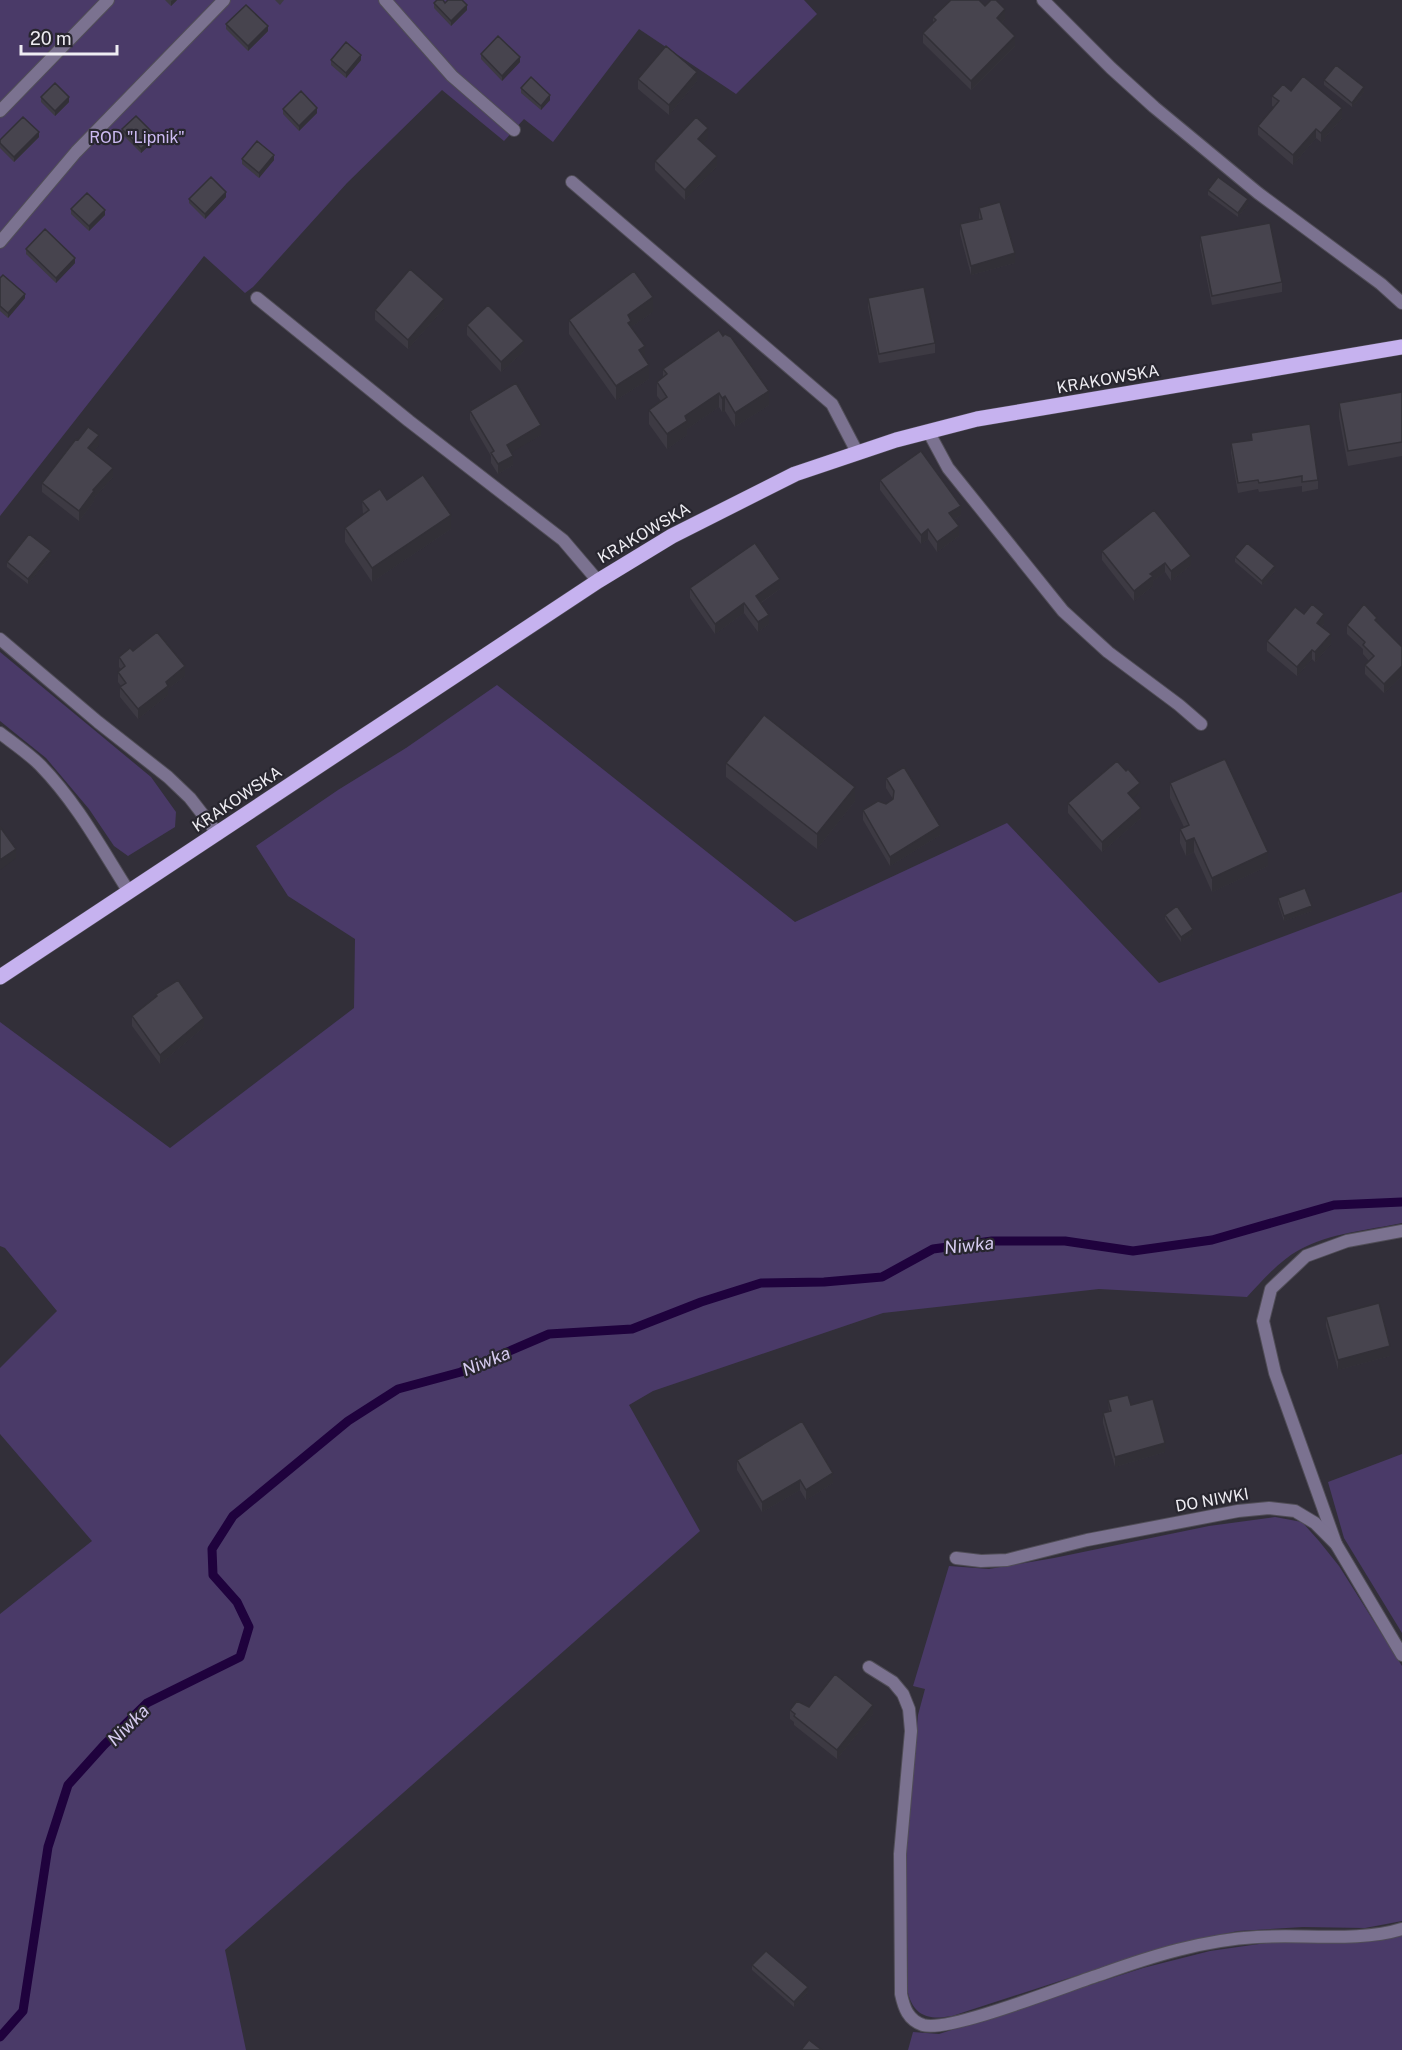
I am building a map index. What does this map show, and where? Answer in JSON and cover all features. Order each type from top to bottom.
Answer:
[{"type":"main road","name":"KRAKOWSKA","points":[[0,977],[598,581],[672,536],[795,474],[928,430],[976,419],[1402,347]]},
{"type":"street","points":[[0,111],[108,0]]},
{"type":"street","points":[[0,242],[76,152],[224,0]]},
{"type":"street","points":[[385,0],[452,76],[514,130]]},
{"type":"street","points":[[1043,0],[1111,68],[1154,106],[1258,192],[1381,284],[1402,303]]},
{"type":"street","points":[[572,182],[832,404],[856,452]]},
{"type":"street","points":[[257,298],[409,421],[563,540],[598,581]]},
{"type":"street","points":[[928,430],[948,468],[1063,611],[1108,652],[1201,724]]},
{"type":"street","points":[[0,639],[98,722],[168,777],[190,798],[218,834]]},
{"type":"street","points":[[0,733],[38,763],[57,784],[80,813],[129,892]]},
{"type":"street","points":[[1336,1544],[1275,1373],[1263,1321],[1271,1289],[1306,1256],[1347,1241],[1402,1232]]},
{"type":"street","name":"DO NIWKI","points":[[956,1558],[981,1562],[1006,1560],[1087,1540],[1238,1511],[1269,1508],[1295,1511],[1315,1523],[1336,1544],[1402,1655]]},
{"type":"street","points":[[869,1667],[893,1682],[903,1694],[909,1709],[911,1731],[900,1854],[901,1994],[904,2008],[911,2019],[922,2025],[935,2027],[966,2020],[1135,1962],[1202,1944],[1256,1937],[1366,1935],[1402,1929]]},
{"type":"green space","name":"ROD \"Lipnik\"","points":[[0,0],[804,0],[817,14],[736,94],[639,29],[553,142],[524,119],[504,141],[442,90],[347,183],[245,293],[204,256],[0,516]]},
{"type":"green space","points":[[0,652],[151,777],[176,812],[175,827],[128,856],[114,846],[89,809],[46,758],[0,721]]},
{"type":"green space","points":[[497,685],[795,922],[1007,823],[1159,983],[1402,892],[1402,1223],[1349,1233],[1311,1244],[1285,1260],[1247,1297],[1099,1289],[883,1313],[653,1391],[629,1405],[700,1531],[225,1950],[246,2050],[0,2050],[0,1614],[92,1541],[0,1434],[0,1368],[57,1311],[5,1248],[0,1246],[0,1022],[170,1148],[354,1008],[355,939],[288,896],[256,846],[338,790],[406,748]]},
{"type":"green space","points":[[1402,1454],[1402,1633],[1344,1538],[1328,1482]]},
{"type":"green space","points":[[1275,1517],[1302,1522],[1319,1541],[1339,1566],[1402,1666],[1402,1921],[1365,1928],[1303,1927],[1238,1931],[1171,1945],[952,2016],[930,2017],[919,2012],[914,2007],[908,1993],[906,1844],[918,1715],[925,1689],[913,1686],[949,1566],[989,1569],[1209,1526]]},
{"type":"green space","points":[[1402,1934],[1402,2050],[908,2050],[913,2032],[939,2034],[1143,1968],[1210,1951],[1266,1943],[1366,1942]]},
{"type":"building","points":[[437,0],[443,0],[445,3],[448,0],[462,0],[467,5],[451,21],[434,3]]},
{"type":"building","points":[[951,0],[979,0],[985,6],[991,0],[996,0],[1005,9],[997,18],[1015,36],[971,81],[923,33],[936,20],[933,17]]},
{"type":"building","points":[[246,5],[268,26],[248,46],[226,24]]},
{"type":"building","points":[[498,36],[520,57],[502,76],[481,54]]},
{"type":"building","points":[[346,42],[361,55],[346,73],[331,60]]},
{"type":"building","points":[[666,46],[697,72],[669,105],[638,79]]},
{"type":"building","points":[[1336,65],[1364,87],[1352,103],[1324,80]]},
{"type":"building","points":[[1303,76],[1342,108],[1321,133],[1316,129],[1293,155],[1258,126],[1279,101],[1272,96],[1283,84],[1291,91]]},
{"type":"building","points":[[531,77],[550,95],[541,106],[521,88]]},
{"type":"building","points":[[55,83],[69,97],[55,111],[41,97]]},
{"type":"building","points":[[301,91],[317,108],[299,126],[283,109]]},
{"type":"building","points":[[136,116],[155,135],[141,149],[122,129]]},
{"type":"building","points":[[23,117],[39,132],[14,157],[0,143],[0,140]]},
{"type":"building","points":[[696,117],[708,128],[698,139],[717,156],[685,190],[655,161]]},
{"type":"building","points":[[257,141],[274,155],[259,173],[242,159]]},
{"type":"building","points":[[211,177],[226,192],[205,214],[189,199]]},
{"type":"building","points":[[1218,177],[1248,199],[1238,213],[1208,190]]},
{"type":"building","points":[[87,193],[105,210],[89,226],[71,209]]},
{"type":"building","points":[[1000,202],[1015,253],[971,266],[960,224],[982,219],[979,208]]},
{"type":"building","points":[[1270,223],[1282,282],[1212,296],[1200,236]]},
{"type":"building","points":[[45,229],[75,258],[56,278],[26,249]]},
{"type":"building","points":[[410,269],[444,299],[408,340],[375,310]]},
{"type":"building","points":[[634,271],[653,297],[628,315],[631,321],[628,323],[645,346],[639,350],[649,365],[616,386],[569,320]]},
{"type":"building","points":[[3,275],[25,294],[8,313],[0,306],[0,278]]},
{"type":"building","points":[[924,287],[935,343],[879,354],[868,298]]},
{"type":"building","points":[[488,305],[524,341],[501,362],[467,325]]},
{"type":"building","points":[[719,330],[723,336],[725,334],[731,337],[769,391],[735,413],[725,396],[722,398],[719,393],[685,416],[687,421],[667,434],[649,410],[667,397],[657,382],[667,374],[663,369]]},
{"type":"building","points":[[516,383],[541,425],[507,445],[513,456],[498,464],[491,453],[494,451],[470,411]]},
{"type":"building","points":[[1402,392],[1402,442],[1348,451],[1339,403]]},
{"type":"building","points":[[1310,424],[1318,480],[1302,482],[1302,476],[1259,483],[1258,480],[1238,483],[1231,443],[1252,440],[1251,433]]},
{"type":"building","points":[[88,427],[99,435],[88,448],[113,468],[93,490],[79,511],[42,483]]},
{"type":"building","points":[[921,451],[961,506],[949,513],[959,526],[937,542],[928,529],[921,535],[880,480]]},
{"type":"building","points":[[423,475],[451,515],[372,568],[345,528],[369,510],[362,501],[380,489],[387,500]]},
{"type":"building","points":[[1154,510],[1191,556],[1171,571],[1165,563],[1150,574],[1153,576],[1134,591],[1102,551]]},
{"type":"building","points":[[29,534],[51,551],[28,579],[7,562]]},
{"type":"building","points":[[755,543],[780,579],[756,596],[769,615],[758,622],[744,603],[715,624],[690,588]]},
{"type":"building","points":[[1247,543],[1275,566],[1262,581],[1235,557]]},
{"type":"building","points":[[1312,604],[1324,614],[1317,623],[1331,634],[1297,667],[1267,641],[1295,607],[1304,614]]},
{"type":"building","points":[[1364,604],[1377,618],[1375,620],[1402,647],[1402,666],[1384,684],[1365,665],[1374,656],[1363,645],[1365,642],[1347,625]]},
{"type":"building","points":[[157,632],[185,666],[166,682],[168,686],[138,709],[120,687],[126,683],[118,672],[125,666],[119,657],[130,648],[133,651]]},
{"type":"building","points":[[764,715],[855,787],[817,834],[726,763]]},
{"type":"building","points":[[1225,759],[1268,852],[1212,878],[1194,838],[1186,841],[1180,829],[1189,825],[1170,783]]},
{"type":"building","points":[[1117,761],[1126,771],[1128,769],[1140,783],[1128,793],[1141,808],[1102,842],[1068,803]]},
{"type":"building","points":[[904,767],[940,826],[890,857],[863,810],[878,801],[886,804],[893,799],[894,791],[886,778]]},
{"type":"building","points":[[0,827],[16,849],[0,860]]},
{"type":"building","points":[[1305,888],[1312,906],[1284,916],[1278,898]]},
{"type":"building","points":[[1177,906],[1193,929],[1181,937],[1165,915]]},
{"type":"building","points":[[178,980],[204,1018],[160,1055],[132,1016],[157,996],[156,994]]},
{"type":"building","points":[[1379,1303],[1390,1346],[1338,1360],[1326,1317]]},
{"type":"building","points":[[1128,1395],[1131,1405],[1153,1399],[1165,1443],[1115,1457],[1103,1413],[1111,1411],[1108,1400]]},
{"type":"building","points":[[802,1421],[833,1473],[806,1490],[800,1480],[762,1502],[737,1460]]},
{"type":"building","points":[[835,1674],[873,1705],[837,1750],[794,1716],[795,1714],[790,1710],[797,1701],[809,1707]]},
{"type":"building","points":[[766,1951],[808,1987],[794,2002],[752,1965]]},
{"type":"building","points":[[809,2040],[822,2050],[801,2050]]},
{"type":"waterway","name":"Niwka","points":[[0,2037],[23,2011],[48,1847],[68,1785],[104,1745],[147,1703],[240,1657],[249,1627],[237,1602],[213,1575],[212,1549],[233,1516],[348,1421],[398,1389],[461,1372],[549,1334],[632,1329],[701,1302],[761,1283],[824,1282],[882,1277],[933,1249],[992,1241],[1065,1241],[1133,1251],[1212,1240],[1334,1205],[1402,1202]]}]
